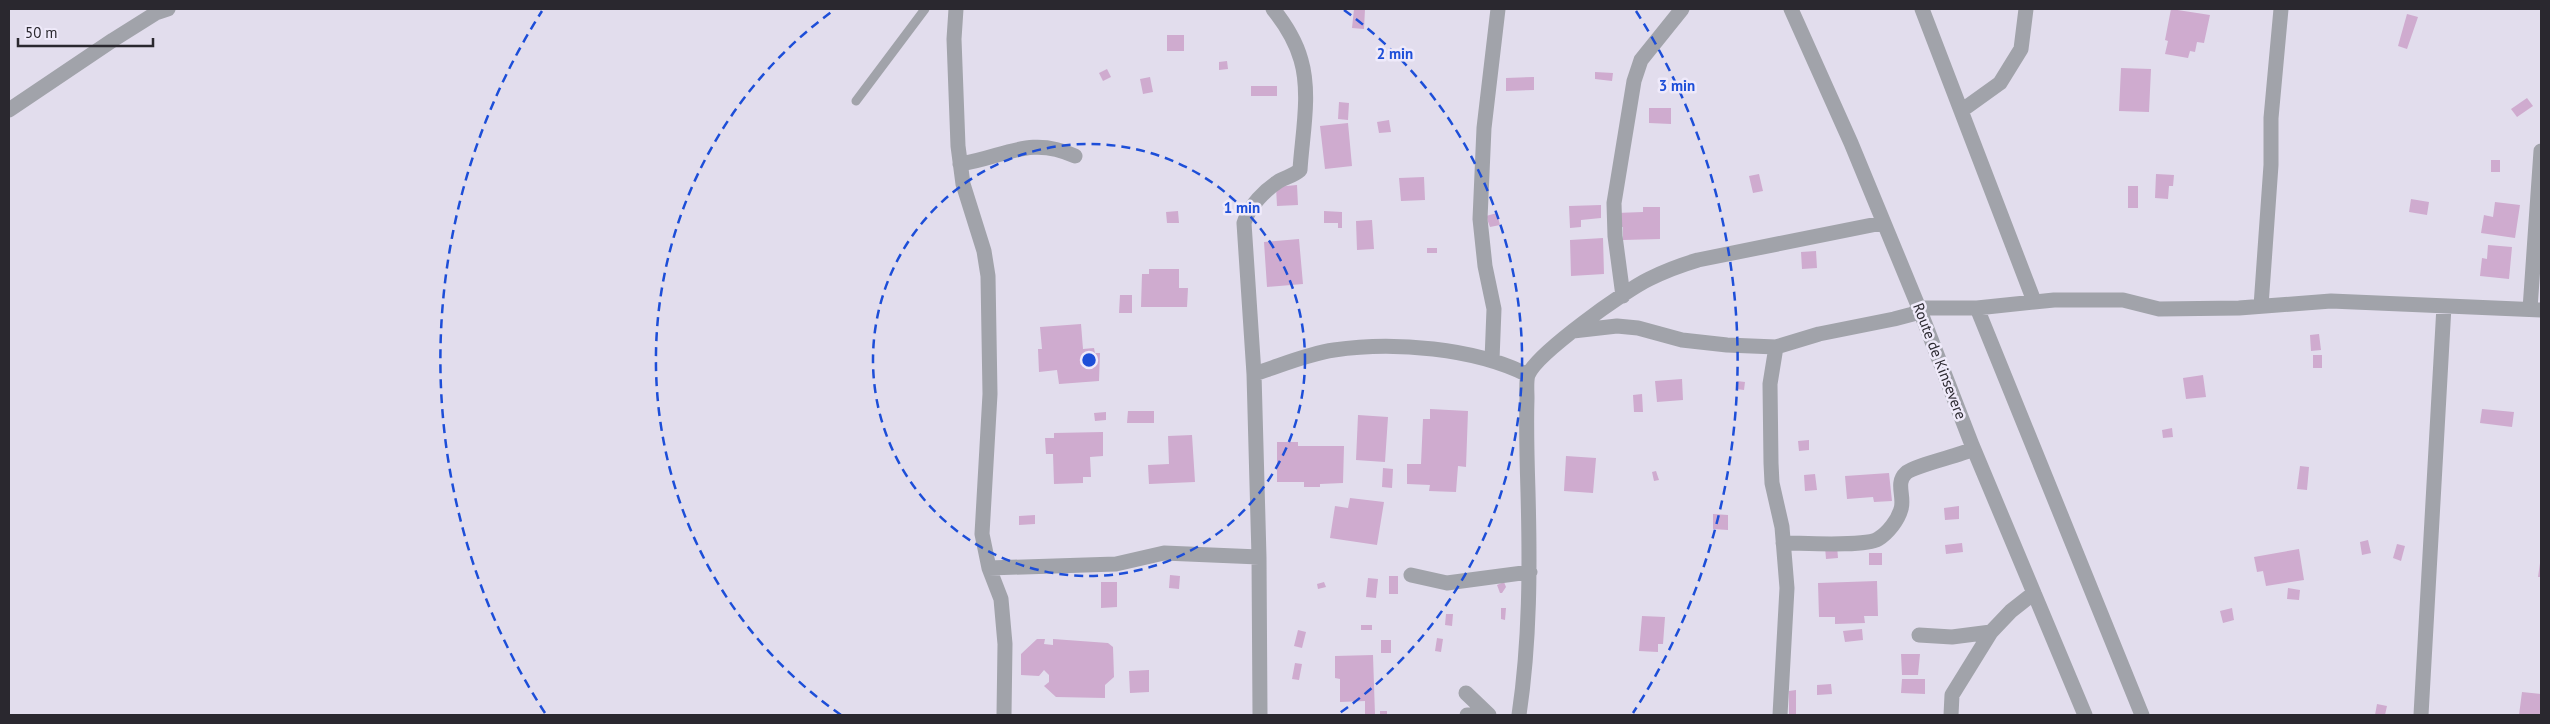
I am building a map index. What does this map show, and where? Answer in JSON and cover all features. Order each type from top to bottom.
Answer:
[{"type":"street","points":[[9,110],[113,40],[156,13],[168,9]]},
{"type":"street","points":[[956,9],[955,68],[960,164],[971,214],[984,251],[988,276],[990,394],[982,534],[989,568],[1001,599],[1005,644],[1004,715]]},
{"type":"street","points":[[1260,715],[1259,556],[1254,374],[1244,223],[1247,213],[1260,198],[1278,182],[1300,170],[1304,107],[1302,62],[1296,46],[1274,9]]},
{"type":"street","points":[[1492,360],[1494,309],[1485,266],[1480,219],[1484,128],[1498,9]]},
{"type":"street","points":[[1623,296],[1615,236],[1614,203],[1634,82],[1641,60],[1682,9]]},
{"type":"street","name":"Route de Kinsevere","points":[[1791,9],[1851,143],[1882,223],[1919,308],[1972,445],[2011,534],[2085,715]]},
{"type":"street","points":[[1922,9],[2034,301]]},
{"type":"street","points":[[1961,112],[2000,83],[2021,49],[2026,9]]},
{"type":"street","points":[[2261,306],[2271,165],[2270,118],[2281,9]]},
{"type":"street","points":[[960,164],[984,160],[1028,146],[1060,149],[1075,156]]},
{"type":"street","points":[[1572,332],[1616,326],[1638,328],[1682,340],[1727,345],[1776,347],[1812,336],[1913,314],[1919,308],[1977,308],[2034,301],[2123,300],[2159,309],[2261,306],[2331,301],[2536,310],[2541,151]]},
{"type":"street","points":[[1519,715],[1527,641],[1530,572],[1526,418],[1528,375],[1546,353],[1572,332],[1647,280],[1673,268],[1698,260],[1882,223]]},
{"type":"street","points":[[2421,715],[2444,306]]},
{"type":"street","points":[[1977,308],[2142,715]]},
{"type":"street","points":[[1776,347],[1770,384],[1771,463],[1783,543],[1787,588],[1780,715]]},
{"type":"street","points":[[1254,374],[1306,356],[1334,350],[1365,348],[1446,351],[1492,360],[1528,375]]},
{"type":"street","points":[[1783,543],[1858,543],[1877,540],[1899,516],[1902,507],[1900,482],[1906,473],[1915,467],[1954,458],[1970,450],[1972,445]]},
{"type":"street","points":[[989,568],[1116,564],[1164,553],[1259,556]]},
{"type":"street","points":[[1411,575],[1447,583],[1530,572]]},
{"type":"street","points":[[1951,715],[1952,694],[1991,632],[2011,611],[2034,593]]},
{"type":"street","points":[[1919,635],[1952,637],[1991,632]]},
{"type":"street","points":[[1466,693],[1489,715]]},
{"type":"street","points":[[1467,715],[1476,715]]},
{"type":"lane","points":[[856,101],[925,9]]},
{"type":"building","points":[[1354,9],[1365,9],[1364,29],[1352,28]]},
{"type":"building","points":[[2171,9],[2210,15],[2204,43],[2197,42],[2195,52],[2190,51],[2188,58],[2165,54],[2168,41],[2165,40]]},
{"type":"building","points":[[2407,14],[2418,17],[2407,49],[2398,46]]},
{"type":"building","points":[[1167,35],[1184,35],[1184,51],[1167,51]]},
{"type":"building","points":[[1227,61],[1228,69],[1219,70],[1219,62]]},
{"type":"building","points":[[2121,68],[2151,69],[2149,112],[2119,111]]},
{"type":"building","points":[[1107,69],[1111,77],[1103,81],[1099,73]]},
{"type":"building","points":[[1595,72],[1613,73],[1612,81],[1595,79]]},
{"type":"building","points":[[1150,77],[1153,92],[1143,94],[1140,79]]},
{"type":"building","points":[[1534,77],[1534,90],[1506,91],[1506,78]]},
{"type":"building","points":[[1251,86],[1277,86],[1277,96],[1251,96]]},
{"type":"building","points":[[2527,98],[2533,106],[2517,117],[2511,109]]},
{"type":"building","points":[[1339,102],[1349,103],[1348,120],[1338,119]]},
{"type":"building","points":[[1649,108],[1671,108],[1671,124],[1649,123]]},
{"type":"building","points":[[1389,120],[1391,132],[1379,133],[1377,122]]},
{"type":"building","points":[[1348,123],[1352,166],[1325,169],[1320,126]]},
{"type":"building","points":[[2491,160],[2500,160],[2500,172],[2491,172]]},
{"type":"building","points":[[1759,174],[1763,191],[1753,193],[1749,176]]},
{"type":"building","points":[[2156,174],[2174,175],[2173,186],[2169,186],[2168,199],[2155,198]]},
{"type":"building","points":[[1424,177],[1425,200],[1401,201],[1399,178]]},
{"type":"building","points":[[1297,185],[1298,205],[1277,206],[1276,187]]},
{"type":"building","points":[[2128,186],[2138,186],[2138,208],[2128,208]]},
{"type":"building","points":[[2411,199],[2429,202],[2427,215],[2409,212]]},
{"type":"building","points":[[2495,202],[2520,205],[2515,238],[2481,233],[2484,215],[2493,217]]},
{"type":"building","points":[[1601,205],[1601,218],[1581,220],[1581,227],[1570,228],[1569,206]]},
{"type":"building","points":[[1643,207],[1660,207],[1660,239],[1623,240],[1623,227],[1616,228],[1616,213],[1643,212]]},
{"type":"building","points":[[1178,211],[1179,223],[1167,223],[1166,212]]},
{"type":"building","points":[[1324,211],[1342,212],[1342,228],[1338,228],[1338,223],[1324,223]]},
{"type":"building","points":[[1497,213],[1500,225],[1490,227],[1486,216]]},
{"type":"building","points":[[1372,220],[1374,249],[1357,250],[1356,221]]},
{"type":"building","points":[[1603,238],[1604,274],[1571,276],[1570,240]]},
{"type":"building","points":[[1299,239],[1303,284],[1267,287],[1264,242]]},
{"type":"building","points":[[2488,245],[2512,247],[2509,279],[2480,276],[2482,258],[2487,259]]},
{"type":"building","points":[[1427,248],[1437,248],[1437,253],[1427,253]]},
{"type":"building","points":[[1816,251],[1817,268],[1802,269],[1801,252]]},
{"type":"building","points":[[1149,269],[1179,269],[1179,288],[1188,288],[1187,307],[1141,307],[1142,274],[1149,274]]},
{"type":"building","points":[[1120,295],[1132,295],[1132,313],[1119,313]]},
{"type":"building","points":[[1081,324],[1083,349],[1094,348],[1095,353],[1100,353],[1099,381],[1059,384],[1057,370],[1039,372],[1038,349],[1042,349],[1040,327]]},
{"type":"building","points":[[2319,334],[2321,350],[2311,351],[2310,335]]},
{"type":"building","points":[[2313,355],[2322,355],[2322,368],[2313,368]]},
{"type":"building","points":[[2203,375],[2206,397],[2186,399],[2183,378]]},
{"type":"building","points":[[1682,379],[1683,400],[1657,402],[1655,381]]},
{"type":"building","points":[[1737,381],[1745,382],[1744,390],[1736,389]]},
{"type":"building","points":[[1642,394],[1643,412],[1634,412],[1633,395]]},
{"type":"building","points":[[1430,409],[1468,411],[1466,467],[1458,466],[1456,492],[1429,491],[1430,485],[1407,484],[1407,464],[1421,464],[1423,419],[1430,419]]},
{"type":"building","points":[[2482,409],[2514,412],[2512,427],[2480,423]]},
{"type":"building","points":[[1128,411],[1154,411],[1154,423],[1127,423]]},
{"type":"building","points":[[1106,412],[1106,420],[1095,421],[1094,413]]},
{"type":"building","points":[[1358,415],[1388,417],[1385,462],[1356,460]]},
{"type":"building","points":[[2172,428],[2173,437],[2163,438],[2162,430]]},
{"type":"building","points":[[1103,432],[1103,456],[1090,457],[1091,477],[1083,477],[1083,483],[1054,484],[1053,454],[1046,454],[1045,438],[1054,438],[1054,433]]},
{"type":"building","points":[[1192,435],[1195,482],[1149,484],[1148,465],[1169,464],[1168,436]]},
{"type":"building","points":[[1809,440],[1809,450],[1799,451],[1798,441]]},
{"type":"building","points":[[1277,442],[1298,442],[1298,446],[1344,446],[1343,483],[1320,484],[1320,487],[1304,487],[1304,482],[1277,482]]},
{"type":"building","points":[[1566,456],[1596,458],[1593,493],[1564,491]]},
{"type":"building","points":[[2300,466],[2309,467],[2307,490],[2297,489]]},
{"type":"building","points":[[1383,468],[1393,469],[1392,488],[1382,487]]},
{"type":"building","points":[[1656,471],[1659,480],[1654,481],[1652,472]]},
{"type":"building","points":[[1889,473],[1892,501],[1874,502],[1873,497],[1847,499],[1845,476]]},
{"type":"building","points":[[1815,474],[1817,490],[1805,491],[1804,475]]},
{"type":"building","points":[[1350,498],[1384,502],[1377,545],[1330,538],[1335,506],[1348,508]]},
{"type":"building","points":[[1959,506],[1959,519],[1945,520],[1944,508]]},
{"type":"building","points":[[1713,514],[1728,515],[1728,530],[1713,529]]},
{"type":"building","points":[[1035,515],[1035,524],[1019,525],[1019,516]]},
{"type":"building","points":[[2368,540],[2371,553],[2362,555],[2360,542]]},
{"type":"building","points":[[1962,543],[1963,552],[1946,554],[1945,545]]},
{"type":"building","points":[[2397,544],[2405,546],[2401,561],[2393,558]]},
{"type":"building","points":[[1837,546],[1838,558],[1826,559],[1825,547]]},
{"type":"building","points":[[2299,549],[2304,580],[2266,586],[2263,571],[2257,572],[2254,557]]},
{"type":"building","points":[[1869,553],[1882,553],[1882,565],[1869,565]]},
{"type":"building","points":[[2540,563],[2541,577],[2538,577]]},
{"type":"building","points":[[1170,575],[1180,576],[1179,589],[1169,588]]},
{"type":"building","points":[[1389,576],[1398,576],[1398,594],[1389,594]]},
{"type":"building","points":[[1368,578],[1378,579],[1376,598],[1366,597]]},
{"type":"building","points":[[1877,581],[1878,616],[1864,616],[1865,623],[1835,624],[1835,617],[1819,617],[1818,583]]},
{"type":"building","points":[[1101,582],[1117,582],[1117,607],[1101,608]]},
{"type":"building","points":[[1324,582],[1326,587],[1318,589],[1317,584]]},
{"type":"building","points":[[1504,582],[1506,587],[1500,593],[1497,585]]},
{"type":"building","points":[[2288,588],[2300,590],[2299,600],[2287,599]]},
{"type":"building","points":[[1501,608],[1506,608],[1505,620],[1501,619]]},
{"type":"building","points":[[2232,608],[2234,620],[2223,623],[2220,611]]},
{"type":"building","points":[[1446,614],[1453,614],[1452,626],[1445,625]]},
{"type":"building","points":[[1642,616],[1665,617],[1663,644],[1658,644],[1658,652],[1639,651]]},
{"type":"building","points":[[1361,625],[1372,625],[1372,630],[1361,630]]},
{"type":"building","points":[[1862,629],[1863,640],[1845,642],[1843,631]]},
{"type":"building","points":[[1298,630],[1306,632],[1302,648],[1294,646]]},
{"type":"building","points":[[1437,638],[1443,639],[1441,652],[1435,651]]},
{"type":"building","points":[[1037,639],[1045,639],[1044,644],[1053,645],[1053,639],[1108,643],[1113,647],[1114,677],[1105,685],[1105,698],[1056,697],[1044,686],[1049,682],[1049,675],[1044,670],[1039,676],[1021,675],[1021,654]]},
{"type":"building","points":[[1381,640],[1391,640],[1391,653],[1381,653]]},
{"type":"building","points":[[1901,654],[1920,654],[1918,675],[1902,675]]},
{"type":"building","points":[[1373,655],[1375,715],[1365,715],[1365,701],[1340,702],[1340,679],[1335,678],[1335,656]]},
{"type":"building","points":[[1295,663],[1302,664],[1299,680],[1292,679]]},
{"type":"building","points":[[1149,670],[1149,692],[1130,693],[1129,671]]},
{"type":"building","points":[[1902,679],[1925,679],[1925,694],[1901,693]]},
{"type":"building","points":[[1831,684],[1832,694],[1817,695],[1817,685]]},
{"type":"building","points":[[1796,690],[1796,715],[1789,715],[1789,691]]},
{"type":"building","points":[[2522,692],[2541,694],[2541,715],[2519,715]]},
{"type":"building","points":[[2377,704],[2387,706],[2385,715],[2375,715]]},
{"type":"building","points":[[1380,711],[1387,711],[1387,715],[1380,715]]}]
